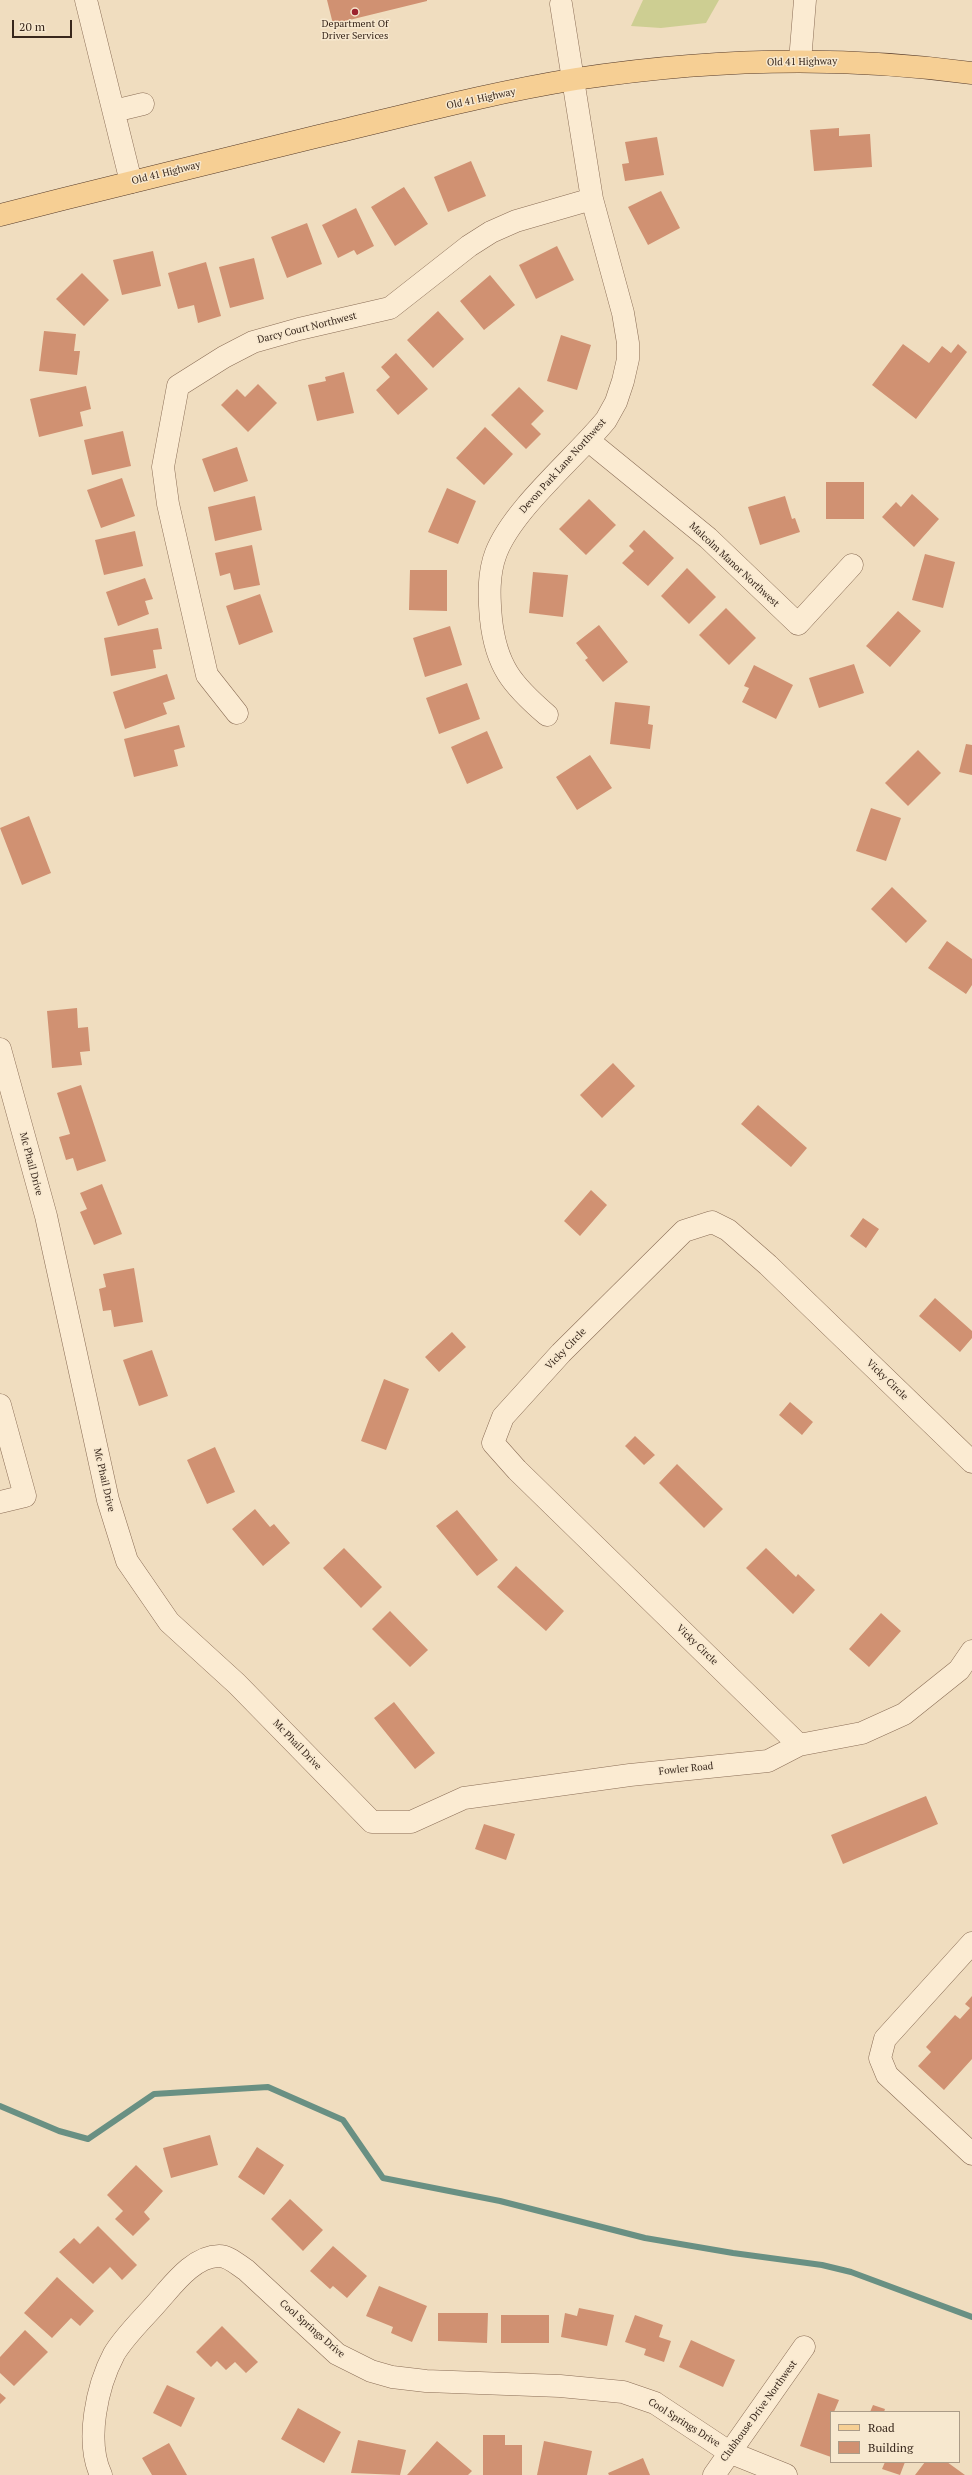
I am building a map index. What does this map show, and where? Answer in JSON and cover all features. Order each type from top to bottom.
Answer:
[{"type":"main road","name":"Old 41 Highway","points":[[0,215],[392,118],[574,80],[668,68],[800,61],[908,65],[972,73]]},
{"type":"street","points":[[86,0],[131,182]]},
{"type":"street","points":[[800,61],[805,0]]},
{"type":"street","name":"Devon Park Lane Northwest","points":[[546,715],[520,693],[509,679],[498,654],[489,600],[490,574],[496,553],[504,536],[519,514],[589,441],[606,420],[616,402],[628,359],[628,343],[623,313],[592,199],[561,4]]},
{"type":"street","points":[[114,111],[143,104]]},
{"type":"street","name":"Darcy Court Northwest","points":[[237,714],[207,675],[168,504],[163,467],[178,386],[224,357],[253,342],[299,329],[390,308],[469,246],[491,232],[516,221],[592,199]]},
{"type":"street","name":"Malcolm Manor Northwest","points":[[589,441],[708,538],[798,624],[852,565]]},
{"type":"street","name":"Mc Phail Drive","points":[[0,1049],[46,1216],[108,1500],[127,1561],[169,1622],[238,1684],[372,1822]]},
{"type":"street","name":"Vicky Circle","points":[[799,1745],[517,1470],[493,1443],[503,1417],[561,1353],[684,1231],[712,1222],[728,1230],[768,1265],[972,1462]]},
{"type":"street","points":[[0,1405],[25,1496],[0,1502]]},
{"type":"street","name":"Fowler Road","points":[[372,1822],[411,1822],[464,1798],[630,1775],[768,1761],[799,1745],[862,1732],[904,1714],[958,1670],[972,1651]]},
{"type":"street","points":[[972,1943],[885,2039],[880,2058],[887,2075],[972,2154]]},
{"type":"street","name":"Cool Springs Drive","points":[[100,2475],[93,2434],[95,2412],[105,2374],[115,2353],[174,2283],[195,2265],[206,2259],[219,2256],[233,2261],[246,2270],[337,2354],[371,2371],[392,2378],[426,2381],[560,2386],[623,2392],[655,2403],[729,2452],[786,2475]]},
{"type":"street","name":"Clubhouse Drive Northwest","points":[[714,2475],[804,2348]]},
{"type":"green space","points":[[643,0],[719,0],[706,23],[661,28],[631,26]]},
{"type":"building","name":"Department Of Driver Services","points":[[327,0],[427,0],[427,1],[333,24]]},
{"type":"building","points":[[839,128],[839,136],[870,134],[872,167],[814,171],[810,130]]},
{"type":"building","points":[[657,137],[664,175],[625,181],[622,164],[629,163],[625,142]]},
{"type":"building","points":[[471,161],[486,196],[448,212],[434,177]]},
{"type":"building","points":[[404,187],[428,224],[395,246],[371,207]]},
{"type":"building","points":[[661,191],[680,228],[648,245],[628,207]]},
{"type":"building","points":[[356,208],[374,246],[357,255],[354,250],[338,258],[322,225]]},
{"type":"building","points":[[307,223],[322,264],[287,278],[271,237]]},
{"type":"building","points":[[557,246],[574,280],[536,299],[519,265]]},
{"type":"building","points":[[153,251],[161,286],[122,295],[113,260]]},
{"type":"building","points":[[254,258],[264,299],[230,308],[219,267]]},
{"type":"building","points":[[206,262],[221,316],[198,323],[194,305],[178,309],[168,273]]},
{"type":"building","points":[[82,273],[109,300],[84,326],[56,299]]},
{"type":"building","points":[[490,275],[515,305],[484,330],[460,301]]},
{"type":"building","points":[[438,311],[464,339],[433,368],[407,340]]},
{"type":"building","points":[[44,331],[76,334],[74,351],[80,351],[77,375],[39,371]]},
{"type":"building","points":[[561,335],[591,345],[577,390],[547,381]]},
{"type":"building","points":[[903,344],[929,363],[942,346],[951,353],[958,344],[967,352],[916,419],[872,385]]},
{"type":"building","points":[[396,353],[428,389],[398,415],[376,390],[390,377],[381,367]]},
{"type":"building","points":[[344,372],[354,413],[317,421],[308,385],[326,381],[325,377]]},
{"type":"building","points":[[258,384],[277,403],[248,432],[221,405],[237,389],[245,397]]},
{"type":"building","points":[[86,386],[91,409],[80,412],[83,426],[39,437],[30,399]]},
{"type":"building","points":[[519,387],[544,411],[531,424],[541,434],[526,449],[491,415]]},
{"type":"building","points":[[485,427],[513,454],[484,485],[456,458]]},
{"type":"building","points":[[123,431],[131,466],[92,475],[84,440]]},
{"type":"building","points":[[237,447],[248,481],[214,492],[202,459]]},
{"type":"building","points":[[122,478],[135,516],[101,528],[87,490]]},
{"type":"building","points":[[826,482],[864,482],[864,519],[826,519]]},
{"type":"building","points":[[447,488],[476,501],[458,544],[428,532]]},
{"type":"building","points":[[912,494],[939,519],[914,547],[882,517],[896,502],[901,507]]},
{"type":"building","points":[[255,496],[262,530],[215,541],[208,507]]},
{"type":"building","points":[[785,496],[792,519],[795,518],[800,532],[760,545],[748,507]]},
{"type":"building","points":[[589,499],[616,525],[586,555],[559,529]]},
{"type":"building","points":[[644,530],[674,558],[648,586],[622,563],[634,551],[629,546]]},
{"type":"building","points":[[135,531],[143,566],[104,575],[95,540]]},
{"type":"building","points":[[252,545],[260,585],[234,590],[230,573],[220,576],[215,553]]},
{"type":"building","points":[[925,554],[955,562],[943,608],[912,600]]},
{"type":"building","points":[[687,568],[716,597],[689,624],[661,596]]},
{"type":"building","points":[[410,570],[447,570],[447,611],[409,610]]},
{"type":"building","points":[[533,572],[568,575],[563,617],[529,613]]},
{"type":"building","points":[[145,578],[153,599],[145,601],[149,614],[118,626],[106,592]]},
{"type":"building","points":[[260,594],[273,632],[239,645],[226,606]]},
{"type":"building","points":[[726,608],[756,638],[729,665],[699,635]]},
{"type":"building","points":[[898,611],[921,631],[890,667],[866,646]]},
{"type":"building","points":[[599,625],[628,662],[603,682],[585,660],[588,658],[576,643]]},
{"type":"building","points":[[450,626],[462,665],[425,677],[413,638]]},
{"type":"building","points":[[158,628],[162,649],[153,650],[156,668],[111,676],[104,638]]},
{"type":"building","points":[[854,664],[864,693],[819,708],[809,678]]},
{"type":"building","points":[[754,665],[793,685],[776,719],[742,702],[749,688],[744,686]]},
{"type":"building","points":[[167,674],[175,699],[163,703],[167,714],[125,729],[113,692]]},
{"type":"building","points":[[467,683],[480,719],[439,734],[426,698]]},
{"type":"building","points":[[615,702],[650,706],[648,724],[653,725],[650,749],[610,744]]},
{"type":"building","points":[[179,725],[185,747],[174,750],[178,766],[134,777],[124,739]]},
{"type":"building","points":[[487,731],[503,768],[467,784],[451,747]]},
{"type":"building","points":[[966,744],[972,745],[972,775],[959,772]]},
{"type":"building","points":[[918,750],[941,773],[908,806],[885,783]]},
{"type":"building","points":[[590,755],[612,788],[577,810],[556,777]]},
{"type":"building","points":[[871,808],[901,818],[886,861],[856,851]]},
{"type":"building","points":[[29,816],[51,873],[22,885],[0,828]]},
{"type":"building","points":[[892,887],[927,921],[906,943],[871,909]]},
{"type":"building","points":[[947,941],[972,959],[972,985],[966,994],[928,968]]},
{"type":"building","points":[[77,1008],[78,1028],[88,1027],[90,1051],[80,1052],[82,1065],[52,1068],[47,1011]]},
{"type":"building","points":[[613,1063],[635,1086],[602,1118],[580,1095]]},
{"type":"building","points":[[81,1085],[106,1161],[77,1171],[73,1158],[66,1160],[59,1137],[70,1134],[57,1093]]},
{"type":"building","points":[[758,1105],[807,1148],[791,1167],[741,1124]]},
{"type":"building","points":[[102,1184],[122,1234],[94,1245],[80,1212],[87,1209],[80,1193]]},
{"type":"building","points":[[591,1190],[607,1205],[580,1236],[564,1221]]},
{"type":"building","points":[[863,1218],[879,1229],[866,1248],[850,1236]]},
{"type":"building","points":[[134,1268],[143,1322],[114,1327],[111,1310],[103,1311],[99,1289],[106,1287],[103,1274]]},
{"type":"building","points":[[935,1298],[972,1331],[972,1338],[960,1352],[919,1316]]},
{"type":"building","points":[[452,1332],[466,1347],[439,1372],[425,1357]]},
{"type":"building","points":[[152,1350],[168,1396],[139,1406],[123,1360]]},
{"type":"building","points":[[384,1379],[409,1389],[386,1450],[361,1441]]},
{"type":"building","points":[[790,1402],[813,1422],[802,1435],[779,1415]]},
{"type":"building","points":[[635,1436],[655,1455],[644,1465],[625,1446]]},
{"type":"building","points":[[215,1447],[235,1492],[207,1504],[187,1460]]},
{"type":"building","points":[[677,1464],[723,1509],[704,1528],[659,1483]]},
{"type":"building","points":[[255,1509],[270,1527],[274,1524],[290,1543],[263,1566],[232,1529]]},
{"type":"building","points":[[457,1510],[498,1560],[477,1576],[436,1526]]},
{"type":"building","points":[[344,1548],[382,1587],[361,1608],[323,1568]]},
{"type":"building","points":[[766,1548],[796,1577],[798,1574],[815,1590],[793,1614],[746,1568]]},
{"type":"building","points":[[516,1566],[564,1611],[546,1631],[497,1587]]},
{"type":"building","points":[[390,1611],[428,1650],[410,1667],[372,1629]]},
{"type":"building","points":[[881,1613],[901,1631],[869,1667],[849,1649]]},
{"type":"building","points":[[394,1702],[435,1753],[415,1769],[374,1718]]},
{"type":"building","points":[[926,1796],[938,1824],[843,1864],[831,1835]]},
{"type":"building","points":[[484,1824],[515,1834],[506,1860],[475,1849]]},
{"type":"building","points":[[972,1996],[972,2059],[944,2090],[918,2066],[931,2052],[926,2047],[955,2015],[960,2019],[970,2008],[965,2004]]},
{"type":"building","points":[[210,2135],[218,2165],[171,2178],[163,2148]]},
{"type":"building","points":[[257,2147],[284,2165],[264,2195],[238,2177]]},
{"type":"building","points":[[136,2165],[163,2191],[144,2212],[150,2219],[133,2236],[115,2219],[123,2211],[107,2195]]},
{"type":"building","points":[[290,2199],[323,2230],[303,2251],[271,2219]]},
{"type":"building","points":[[98,2226],[137,2265],[122,2280],[110,2267],[93,2284],[59,2252],[74,2238],[80,2244]]},
{"type":"building","points":[[333,2246],[367,2276],[347,2298],[333,2286],[330,2289],[310,2271]]},
{"type":"building","points":[[57,2277],[94,2311],[80,2326],[71,2318],[52,2338],[24,2313]]},
{"type":"building","points":[[379,2286],[427,2306],[412,2342],[391,2333],[393,2327],[366,2316]]},
{"type":"building","points":[[579,2308],[614,2315],[607,2346],[561,2337],[565,2313],[577,2316]]},
{"type":"building","points":[[438,2313],[488,2313],[487,2343],[438,2341]]},
{"type":"building","points":[[501,2315],[549,2315],[549,2343],[501,2343]]},
{"type":"building","points":[[635,2315],[663,2325],[659,2337],[671,2341],[664,2362],[644,2355],[646,2349],[625,2342]]},
{"type":"building","points":[[222,2326],[258,2362],[246,2373],[235,2362],[226,2370],[217,2361],[211,2367],[196,2352]]},
{"type":"building","points":[[25,2330],[48,2352],[14,2386],[0,2373],[0,2357]]},
{"type":"building","points":[[691,2340],[735,2360],[723,2387],[679,2367]]},
{"type":"building","points":[[167,2385],[195,2398],[181,2427],[153,2413]]},
{"type":"building","points":[[0,2393],[6,2398],[0,2404]]},
{"type":"building","points":[[818,2393],[839,2400],[834,2411],[830,2411],[830,2457],[800,2446]]},
{"type":"building","points":[[873,2405],[885,2409],[884,2411],[870,2411]]},
{"type":"building","points":[[298,2408],[341,2432],[324,2463],[281,2439]]},
{"type":"building","points":[[483,2435],[505,2435],[505,2445],[522,2445],[522,2475],[483,2475]]},
{"type":"building","points":[[358,2440],[406,2450],[400,2475],[351,2473]]},
{"type":"building","points":[[437,2441],[472,2471],[468,2475],[407,2475]]},
{"type":"building","points":[[544,2441],[592,2451],[587,2475],[537,2475]]},
{"type":"building","points":[[169,2443],[187,2475],[152,2475],[142,2458]]},
{"type":"building","points":[[643,2458],[650,2475],[609,2475],[608,2473]]},
{"type":"building","points":[[885,2463],[905,2463],[900,2475],[882,2469]]},
{"type":"building","points":[[924,2463],[948,2463],[965,2475],[915,2475]]},
{"type":"waterway","points":[[0,2106],[59,2131],[88,2139],[154,2094],[268,2087],[343,2120],[383,2178],[500,2201],[645,2238],[733,2253],[822,2265],[851,2272],[972,2317]]},
{"type":"place","name":"Department Of Driver Services","points":[[355,12]]}]
